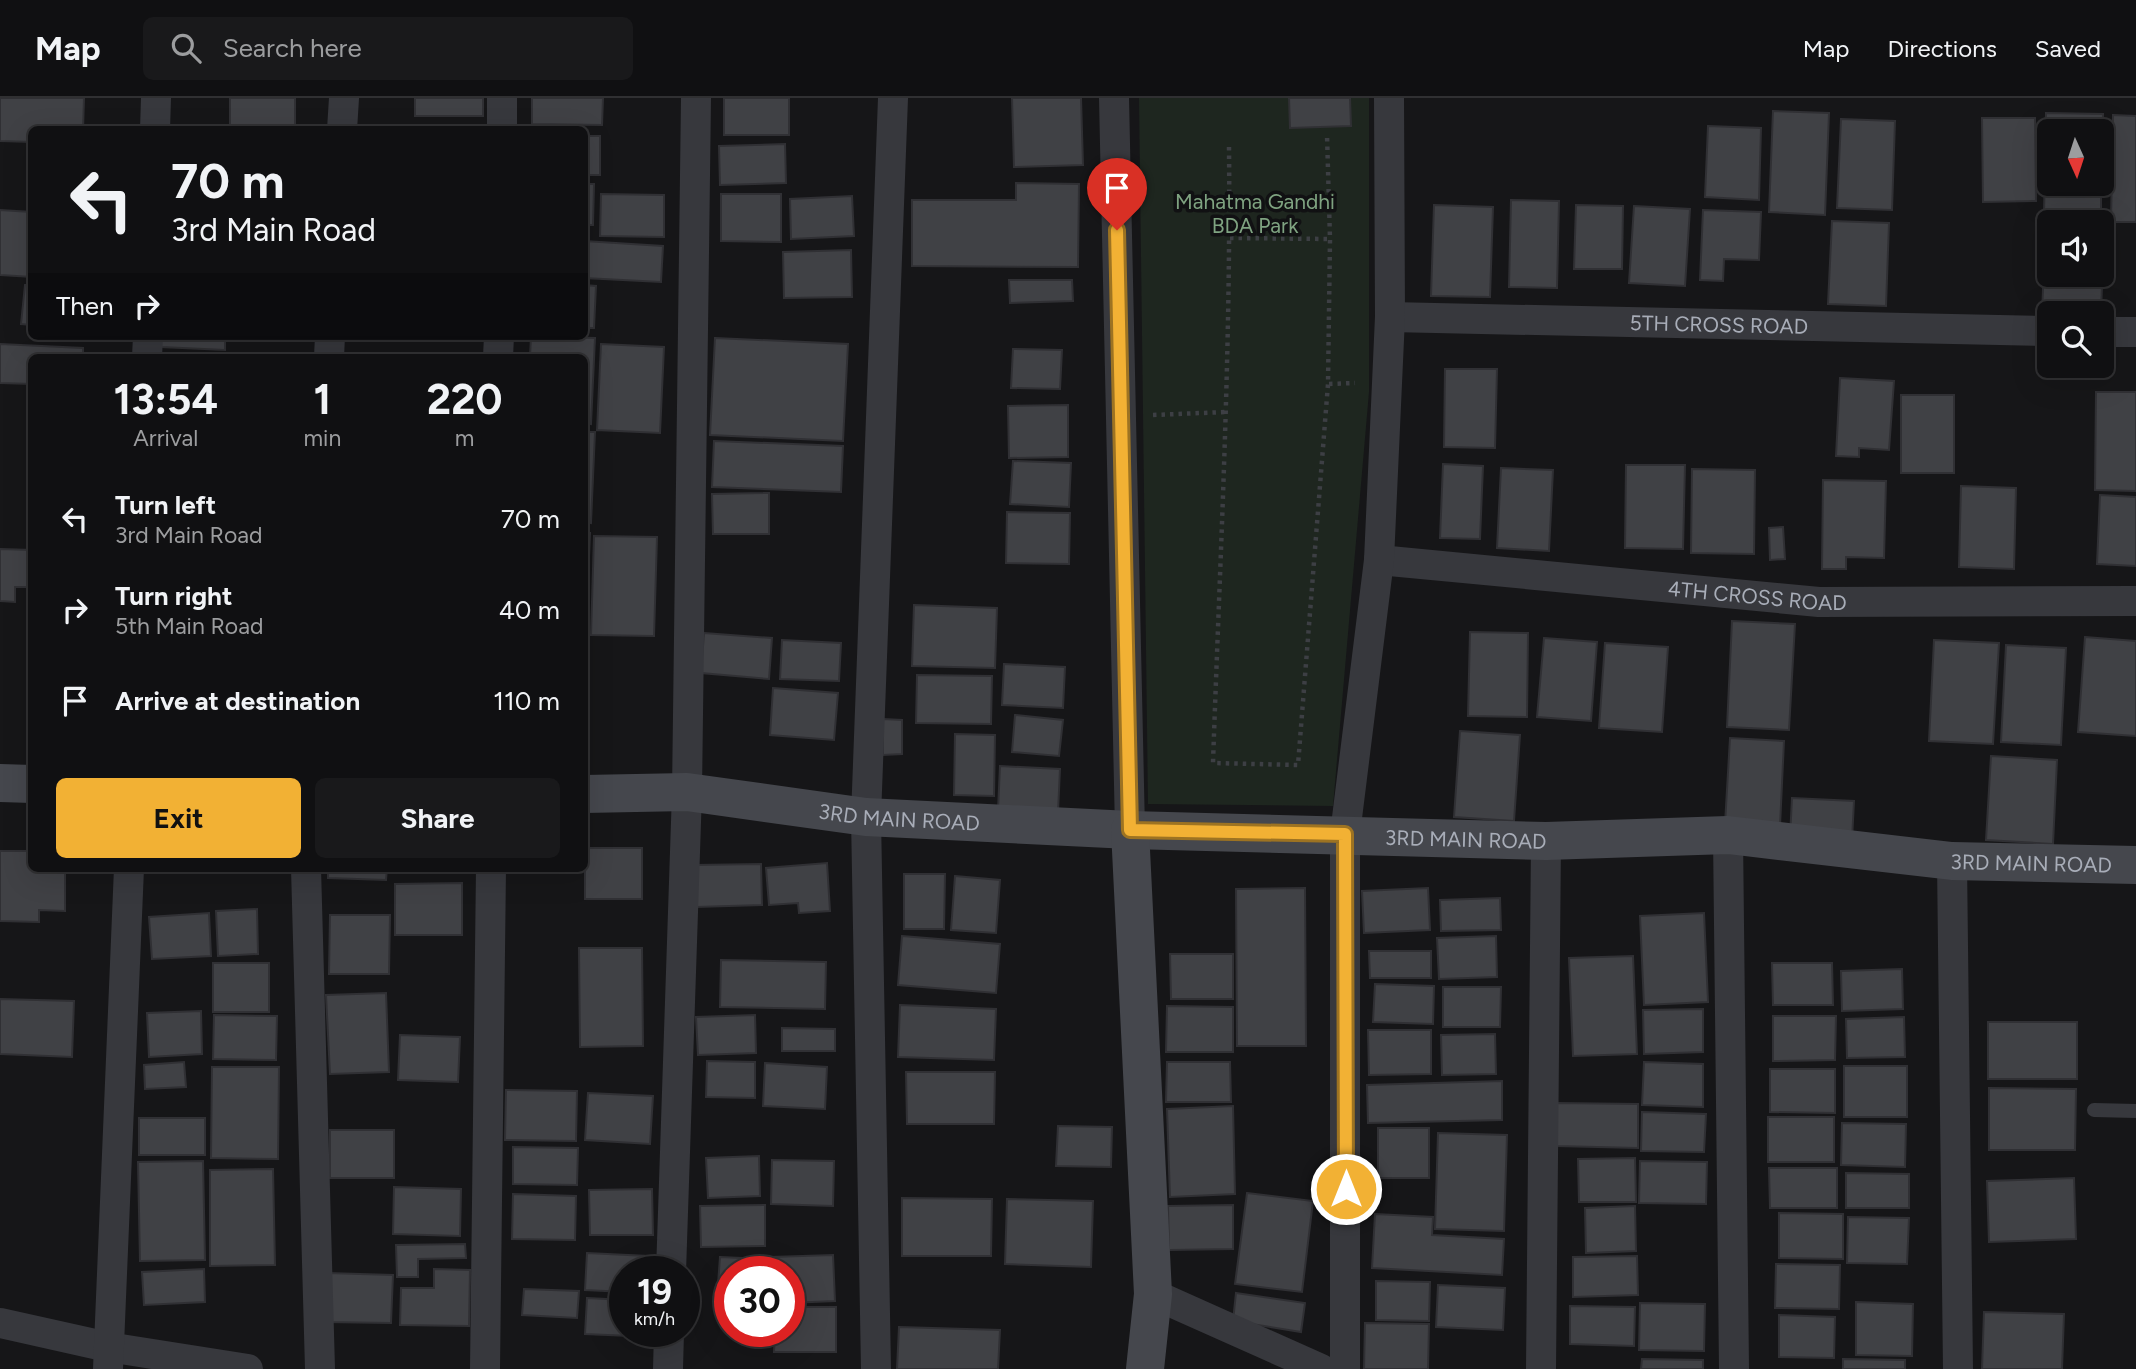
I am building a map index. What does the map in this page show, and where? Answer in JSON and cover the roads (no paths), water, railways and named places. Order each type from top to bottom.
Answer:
[{"type":"street","points":[[155,126],[156,98]]},
{"type":"street","points":[[342,126],[344,98]]},
{"type":"street","points":[[502,98],[502,126]]},
{"type":"street","points":[[672,1256],[687,792],[695,98]]},
{"type":"street","points":[[876,1369],[866,817],[894,98]]},
{"type":"street","points":[[1114,98],[1130,830],[1153,1294],[1145,1369]]},
{"type":"street","points":[[1345,1369],[1345,834],[1379,560],[1390,317],[1389,98]]},
{"type":"street","name":"5TH CROSS ROAD","points":[[1390,317],[2037,331]]},
{"type":"street","points":[[2114,332],[2136,332]]},
{"type":"street","name":"4TH CROSS ROAD","points":[[1379,560],[1819,602],[2136,601]]},
{"type":"street","points":[[0,783],[28,784]]},
{"type":"street","name":"3RD MAIN ROAD","points":[[588,794],[687,792],[866,817],[1130,830],[1546,841],[1728,835],[1952,862],[2136,865]]},
{"type":"street","points":[[1728,835],[1734,1369]]},
{"type":"street","points":[[1541,1369],[1546,841]]},
{"type":"street","points":[[1952,862],[1958,1369]]},
{"type":"street","points":[[108,1358],[129,872]]},
{"type":"street","points":[[306,872],[320,1369]]},
{"type":"street","points":[[485,1369],[491,872]]},
{"type":"street","points":[[1153,1294],[1321,1369]]},
{"type":"street","points":[[0,1323],[108,1358],[248,1369]]},
{"type":"street","points":[[668,1369],[669,1347]]},
{"type":"lane","points":[[2094,1110],[2136,1111]]},
{"type":"park label","name":"Mahatma Gandhi BDA Park","points":[[1255,213]]}]
